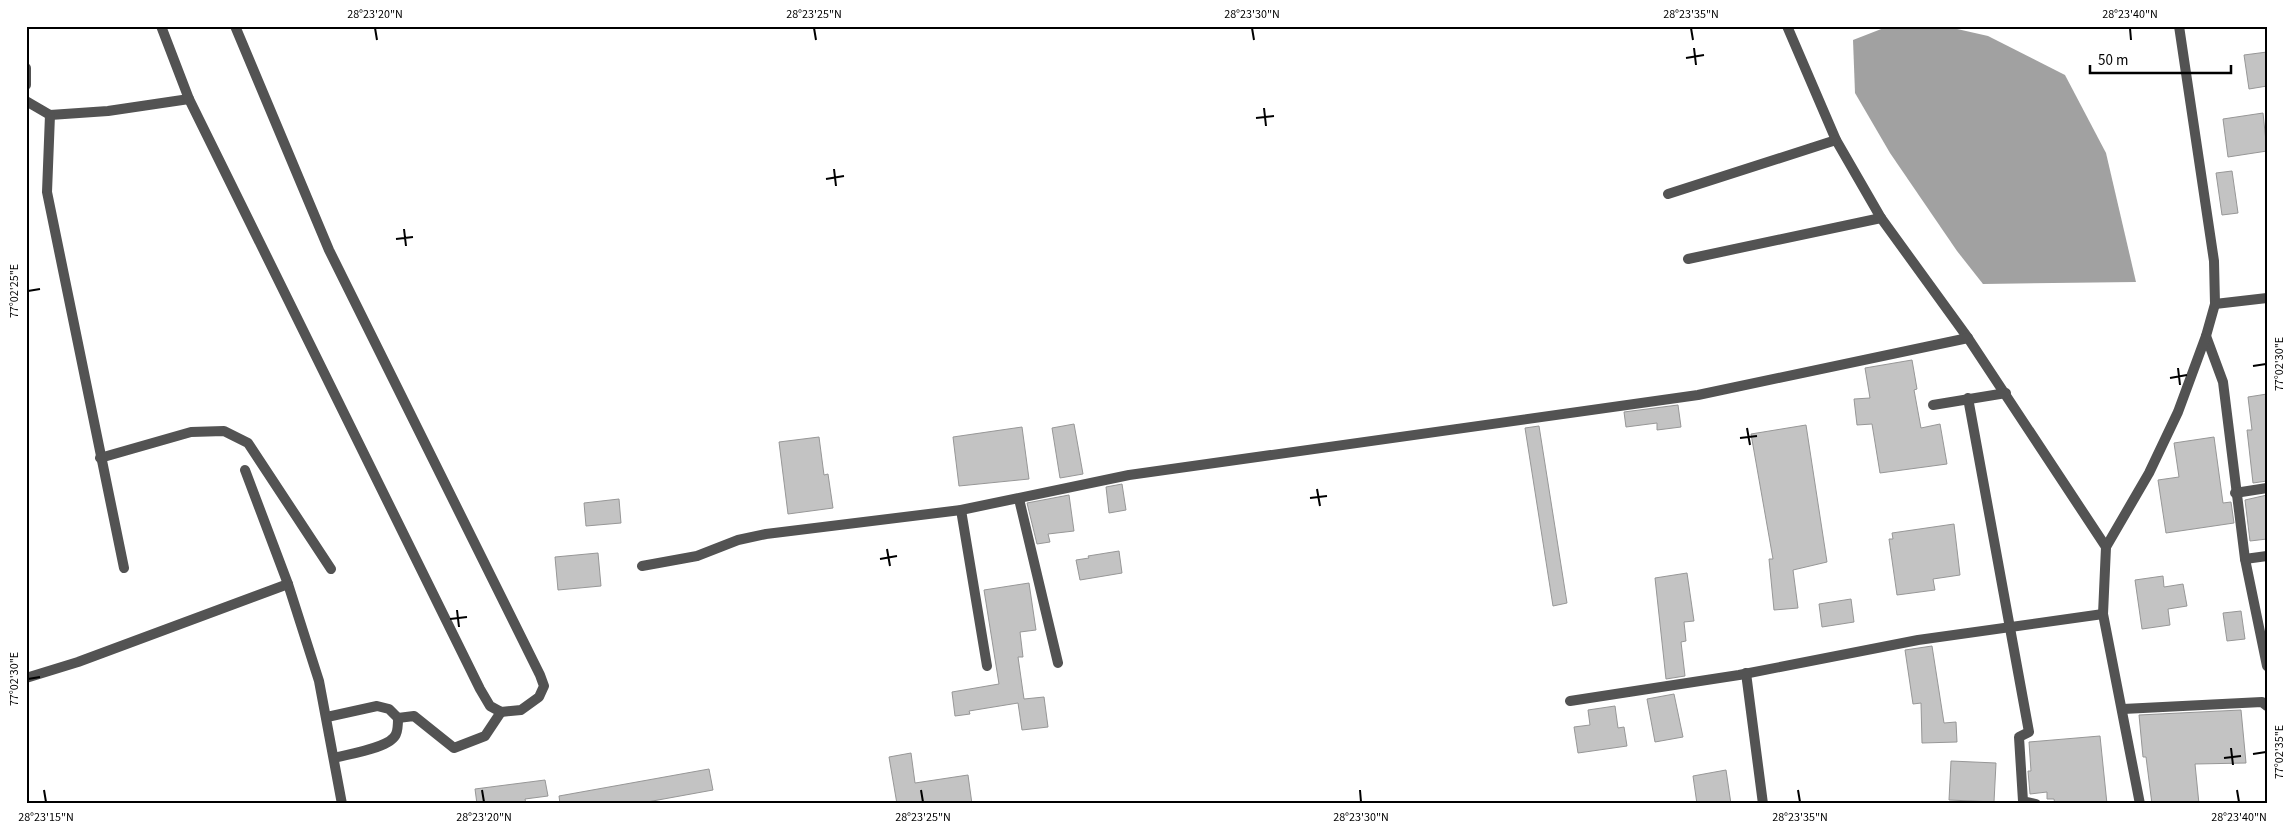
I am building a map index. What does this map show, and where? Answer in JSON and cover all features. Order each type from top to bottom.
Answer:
[{"type":"street","points":[[161,26],[188,99],[480,689],[490,706],[501,712],[521,710],[539,697],[544,686],[540,675],[328,250],[235,26]]},
{"type":"street","points":[[1787,26],[1836,140],[1881,218],[2006,393],[2106,547]]},
{"type":"street","points":[[2140,804],[2123,708],[2103,614],[2106,547],[2149,472],[2178,412],[2206,336],[2215,304],[2214,262],[2179,26]]},
{"type":"street","points":[[26,68],[26,85]]},
{"type":"street","points":[[26,101],[50,115],[108,111],[188,99]]},
{"type":"street","points":[[50,115],[47,192],[124,568]]},
{"type":"street","points":[[1668,194],[1836,140]]},
{"type":"street","points":[[1688,258],[1881,218]]},
{"type":"street","points":[[2215,304],[2267,298]]},
{"type":"street","points":[[2206,336],[2223,382],[2235,493],[2245,559],[2267,666]]},
{"type":"street","points":[[642,566],[697,556],[738,540],[766,534],[961,510],[1129,475],[1698,395],[1968,338]]},
{"type":"street","points":[[1933,405],[2006,393]]},
{"type":"street","points":[[1968,398],[2029,732],[2019,737],[2023,801],[2036,804]]},
{"type":"street","points":[[100,458],[191,432],[224,432],[248,443],[331,569]]},
{"type":"street","points":[[245,470],[288,584],[319,681],[342,804]]},
{"type":"street","points":[[2235,493],[2267,488]]},
{"type":"street","points":[[1019,499],[1058,663]]},
{"type":"street","points":[[961,510],[987,666]]},
{"type":"street","points":[[2245,559],[2267,556]]},
{"type":"street","points":[[26,678],[78,662],[288,584]]},
{"type":"street","points":[[1570,701],[1746,673],[1918,640],[2103,614]]},
{"type":"street","points":[[1746,673],[1763,804]]},
{"type":"street","points":[[2123,708],[2262,702],[2267,706]]},
{"type":"street","points":[[327,717],[377,706],[389,709],[398,718],[397,733],[392,740],[374,748],[334,758]]},
{"type":"street","points":[[398,718],[414,716],[454,748],[485,736],[501,712]]},
{"type":"shaded area","points":[[1889,26],[1944,26],[1988,36],[2065,75],[2106,153],[2136,282],[1983,284],[1957,251],[1890,153],[1855,93],[1853,40]]},
{"type":"building","points":[[2267,52],[2267,86],[2249,89],[2244,55]]},
{"type":"building","points":[[2263,113],[2267,151],[2228,157],[2223,119]]},
{"type":"building","points":[[2232,171],[2238,213],[2222,215],[2216,173]]},
{"type":"building","points":[[1912,360],[1917,389],[1914,390],[1921,428],[1940,424],[1947,464],[1880,473],[1872,424],[1857,425],[1854,399],[1870,398],[1865,368]]},
{"type":"building","points":[[2267,394],[2267,481],[2253,483],[2247,430],[2252,430],[2248,397]]},
{"type":"building","points":[[1678,405],[1681,427],[1657,430],[1657,423],[1626,427],[1624,412]]},
{"type":"building","points":[[1074,424],[1083,474],[1060,478],[1052,428]]},
{"type":"building","points":[[1806,425],[1827,562],[1793,570],[1798,608],[1774,610],[1769,559],[1773,559],[1751,434]]},
{"type":"building","points":[[1539,426],[1567,603],[1553,606],[1525,428]]},
{"type":"building","points":[[1022,427],[1029,479],[959,486],[953,437]]},
{"type":"building","points":[[819,437],[824,475],[828,474],[833,508],[788,514],[779,442]]},
{"type":"building","points":[[2214,437],[2223,503],[2231,502],[2234,523],[2166,533],[2158,480],[2179,477],[2174,443]]},
{"type":"building","points":[[1122,484],[1126,510],[1109,513],[1106,487]]},
{"type":"building","points":[[1069,495],[1074,531],[1048,534],[1050,542],[1037,544],[1027,503]]},
{"type":"building","points":[[2267,495],[2267,539],[2250,541],[2245,500]]},
{"type":"building","points":[[619,499],[621,523],[586,526],[584,503]]},
{"type":"building","points":[[1954,524],[1960,575],[1933,579],[1935,590],[1897,595],[1889,539],[1893,539],[1892,533]]},
{"type":"building","points":[[1119,551],[1122,573],[1080,580],[1076,560]]},
{"type":"building","points":[[598,553],[601,586],[558,590],[555,557]]},
{"type":"building","points":[[1687,573],[1694,621],[1684,622],[1686,641],[1681,642],[1685,676],[1666,679],[1655,578]]},
{"type":"building","points":[[2163,576],[2164,587],[2183,584],[2187,606],[2168,609],[2170,625],[2142,629],[2135,580]]},
{"type":"building","points":[[1029,583],[1036,630],[1020,632],[1023,657],[1018,657],[1024,699],[1044,697],[1048,727],[1022,730],[1018,703],[969,711],[970,714],[955,716],[952,692],[999,684],[984,590]]},
{"type":"building","points":[[1851,599],[1854,622],[1822,627],[1819,604]]},
{"type":"building","points":[[2241,611],[2245,639],[2227,641],[2223,613]]},
{"type":"building","points":[[1932,646],[1944,723],[1956,722],[1957,742],[1922,743],[1921,703],[1913,704],[1905,650]]},
{"type":"building","points":[[1674,694],[1683,737],[1655,742],[1647,699]]},
{"type":"building","points":[[1615,706],[1618,728],[1624,727],[1627,746],[1578,753],[1574,727],[1590,725],[1588,710]]},
{"type":"building","points":[[2241,710],[2246,763],[2195,764],[2199,804],[2152,804],[2146,757],[2143,757],[2139,715]]},
{"type":"building","points":[[2100,736],[2107,804],[2055,804],[2054,799],[2047,799],[2047,792],[2030,794],[2028,771],[2031,771],[2029,742]]},
{"type":"building","points":[[911,753],[915,783],[968,775],[972,804],[897,804],[889,757]]},
{"type":"building","points":[[1951,761],[1996,763],[1994,802],[1949,800]]},
{"type":"building","points":[[709,769],[713,790],[636,804],[560,804],[559,796]]},
{"type":"building","points":[[1726,770],[1731,804],[1697,804],[1693,776]]},
{"type":"building","points":[[545,780],[548,796],[525,799],[526,804],[477,804],[475,789]]}]
